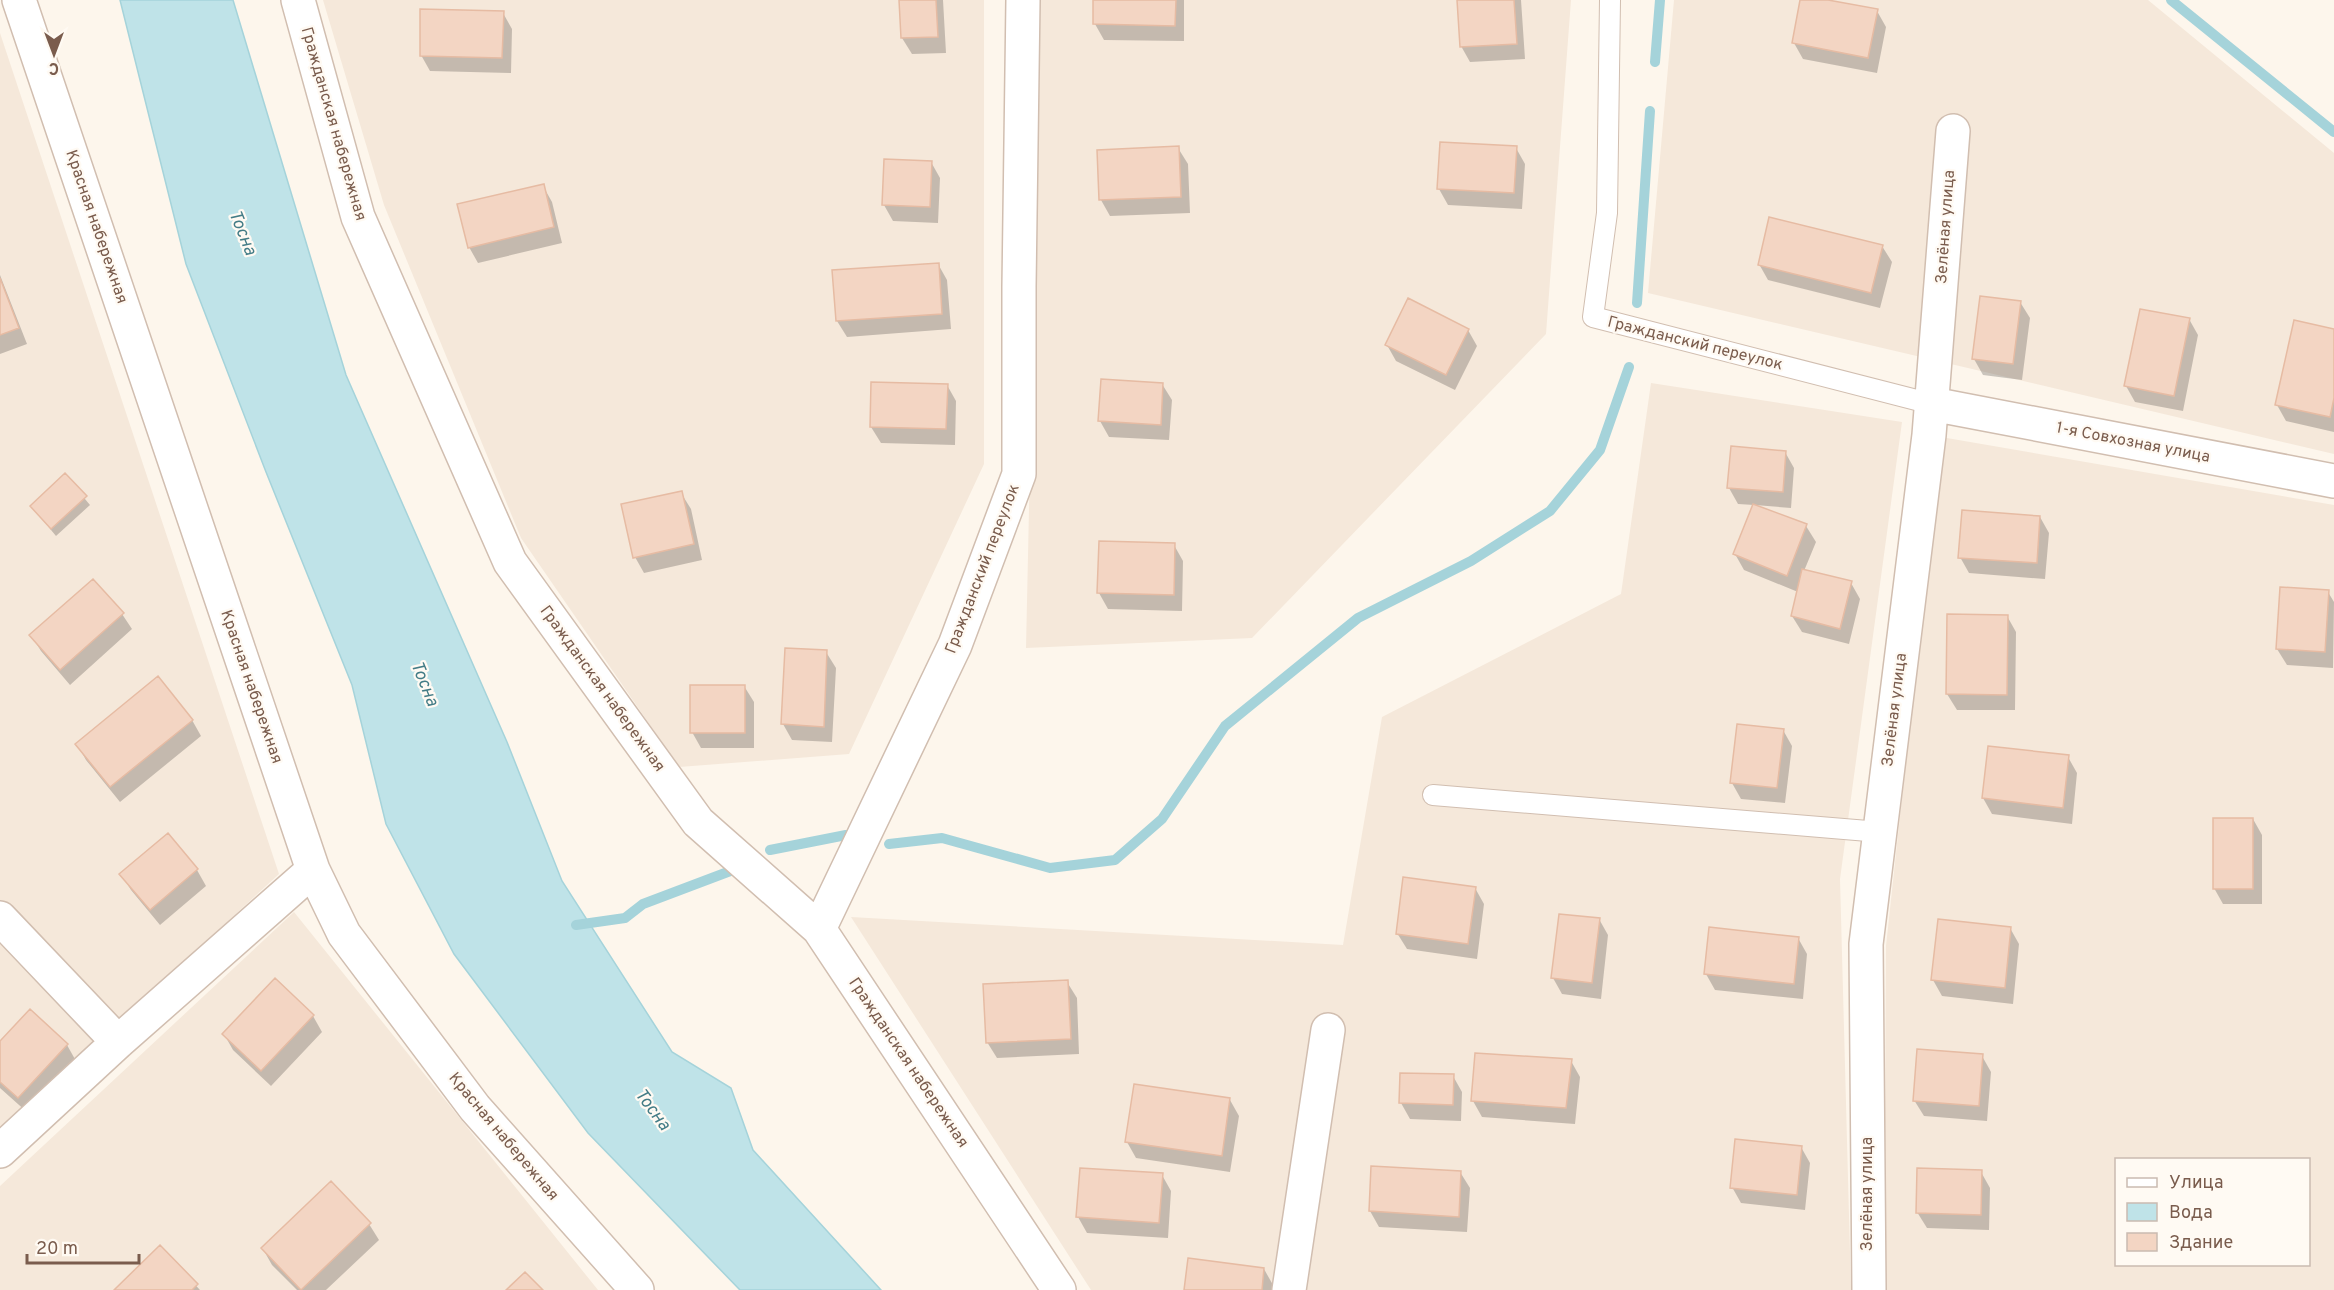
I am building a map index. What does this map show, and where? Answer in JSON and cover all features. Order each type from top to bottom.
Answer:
[{"type":"street","name":"Красная набережная","points":[[19,0],[313,870],[344,934],[474,1108],[637,1290]]},
{"type":"street","name":"Гражданская набережная","points":[[298,0],[358,217],[510,562],[698,822],[819,929],[1059,1290]]},
{"type":"street","name":"Гражданский переулок","points":[[819,929],[955,645],[1019,474],[1023,0]]},
{"type":"street","name":"Зелёная улица","points":[[1869,1290],[1866,944],[1932,404],[1953,131]]},
{"type":"street","name":"1-я Совхозная улица","points":[[1932,404],[2334,481]]},
{"type":"street","points":[[0,1151],[118,1042],[313,870]]},
{"type":"street","points":[[0,918],[118,1042]]},
{"type":"street","points":[[1289,1290],[1328,1030]]},
{"type":"lane","name":"Гражданский переулок","points":[[1610,0],[1607,213],[1593,317],[1932,404]]},
{"type":"lane","points":[[1433,795],[1880,832]]},
{"type":"shaded area","points":[[323,0],[984,0],[984,464],[849,754],[679,767],[521,538],[384,205]]},
{"type":"shaded area","points":[[1040,0],[1571,0],[1546,334],[1252,638],[1026,648]]},
{"type":"shaded area","points":[[1674,0],[2148,0],[2334,153],[2334,454],[1648,293]]},
{"type":"shaded area","points":[[0,33],[279,874],[0,1131]]},
{"type":"shaded area","points":[[1651,383],[1902,422],[1840,879],[1851,1290],[1091,1290],[851,917],[1343,945],[1382,717],[1621,594]]},
{"type":"shaded area","points":[[1941,437],[2334,505],[2334,1290],[1884,1290],[1886,946]]},
{"type":"shaded area","points":[[294,912],[598,1290],[0,1290],[0,1186]]},
{"type":"water","name":"Тосна","points":[[120,0],[233,0],[346,375],[507,742],[562,881],[672,1052],[731,1088],[753,1150],[881,1290],[740,1290],[588,1133],[454,954],[386,824],[352,685],[266,472],[186,264]]},
{"type":"building","points":[[899,0],[936,0],[938,37],[901,38]]},
{"type":"building","points":[[1093,0],[1176,0],[1175,26],[1093,24]]},
{"type":"building","points":[[1457,0],[1514,0],[1517,44],[1460,47]]},
{"type":"building","points":[[1800,0],[1828,0],[1878,9],[1868,58],[1792,43]]},
{"type":"building","points":[[420,9],[504,11],[502,58],[420,56]]},
{"type":"building","points":[[1440,142],[1517,146],[1514,193],[1437,189]]},
{"type":"building","points":[[1179,146],[1181,197],[1099,200],[1097,150]]},
{"type":"building","points":[[884,159],[932,161],[930,207],[882,205]]},
{"type":"building","points":[[544,184],[554,227],[468,248],[457,204]]},
{"type":"building","points":[[1769,217],[1883,245],[1871,293],[1758,265]]},
{"type":"building","points":[[939,263],[942,314],[836,321],[832,270]]},
{"type":"building","points":[[0,278],[19,328],[0,335]]},
{"type":"building","points":[[1980,296],[2021,301],[2013,364],[1972,359]]},
{"type":"building","points":[[1408,298],[1469,329],[1446,375],[1385,345]]},
{"type":"building","points":[[2140,309],[2190,318],[2174,396],[2124,386]]},
{"type":"building","points":[[2294,320],[2334,329],[2334,398],[2330,417],[2275,405]]},
{"type":"building","points":[[1101,379],[1163,383],[1161,425],[1098,421]]},
{"type":"building","points":[[871,382],[948,384],[946,429],[870,427]]},
{"type":"building","points":[[1731,446],[1786,451],[1783,492],[1727,488]]},
{"type":"building","points":[[65,473],[87,496],[51,529],[30,506]]},
{"type":"building","points":[[682,491],[694,544],[633,558],[621,504]]},
{"type":"building","points":[[1753,504],[1807,524],[1787,576],[1733,554]]},
{"type":"building","points":[[1962,510],[2040,516],[2037,563],[1958,558]]},
{"type":"building","points":[[1099,541],[1175,543],[1174,595],[1097,593]]},
{"type":"building","points":[[1802,569],[1852,581],[1840,629],[1791,616]]},
{"type":"building","points":[[93,579],[124,613],[60,670],[29,635]]},
{"type":"building","points":[[2280,587],[2329,590],[2325,652],[2276,649]]},
{"type":"building","points":[[1947,614],[2008,615],[2007,695],[1946,694]]},
{"type":"building","points":[[785,648],[827,650],[824,727],[781,724]]},
{"type":"building","points":[[158,676],[193,720],[110,787],[75,744]]},
{"type":"building","points":[[690,685],[745,685],[745,733],[690,733]]},
{"type":"building","points":[[1737,724],[1784,729],[1777,788],[1730,783]]},
{"type":"building","points":[[1988,746],[2069,755],[2063,808],[1982,798]]},
{"type":"building","points":[[2213,818],[2253,818],[2253,889],[2213,889]]},
{"type":"building","points":[[168,833],[198,869],[150,910],[119,874]]},
{"type":"building","points":[[1403,877],[1476,887],[1468,944],[1396,934]]},
{"type":"building","points":[[1559,914],[1600,918],[1592,983],[1551,978]]},
{"type":"building","points":[[1938,919],[2011,927],[2005,988],[1931,980]]},
{"type":"building","points":[[1709,927],[1799,937],[1794,984],[1704,974]]},
{"type":"building","points":[[275,978],[314,1015],[261,1071],[222,1034]]},
{"type":"building","points":[[1068,980],[1071,1039],[986,1043],[983,984]]},
{"type":"building","points":[[30,1009],[68,1044],[18,1098],[0,1082],[0,1041]]},
{"type":"building","points":[[1917,1049],[1983,1054],[1979,1106],[1913,1101]]},
{"type":"building","points":[[1475,1053],[1572,1059],[1566,1108],[1471,1101]]},
{"type":"building","points":[[1400,1073],[1454,1074],[1453,1105],[1399,1103]]},
{"type":"building","points":[[1134,1084],[1230,1098],[1222,1156],[1125,1142]]},
{"type":"building","points":[[1735,1139],[1802,1146],[1797,1195],[1730,1188]]},
{"type":"building","points":[[1371,1166],[1461,1171],[1459,1217],[1369,1211]]},
{"type":"building","points":[[1080,1168],[1163,1173],[1159,1223],[1076,1217]]},
{"type":"building","points":[[1917,1168],[1982,1170],[1981,1215],[1916,1213]]},
{"type":"building","points":[[331,1181],[371,1223],[301,1290],[261,1248]]},
{"type":"building","points":[[160,1245],[198,1284],[192,1290],[114,1290]]},
{"type":"building","points":[[1188,1258],[1264,1268],[1262,1290],[1184,1290]]},
{"type":"building","points":[[525,1272],[543,1290],[506,1290]]},
{"type":"waterway","points":[[1655,62],[1660,0]]},
{"type":"waterway","points":[[2171,0],[2334,132]]},
{"type":"waterway","points":[[1637,303],[1650,111]]},
{"type":"waterway","points":[[889,844],[942,838],[1050,868],[1115,860],[1162,819],[1225,726],[1358,618],[1471,561],[1550,511],[1600,450],[1629,367]]},
{"type":"waterway","points":[[770,850],[846,835]]},
{"type":"waterway","points":[[576,925],[625,918],[643,904],[733,870]]}]
